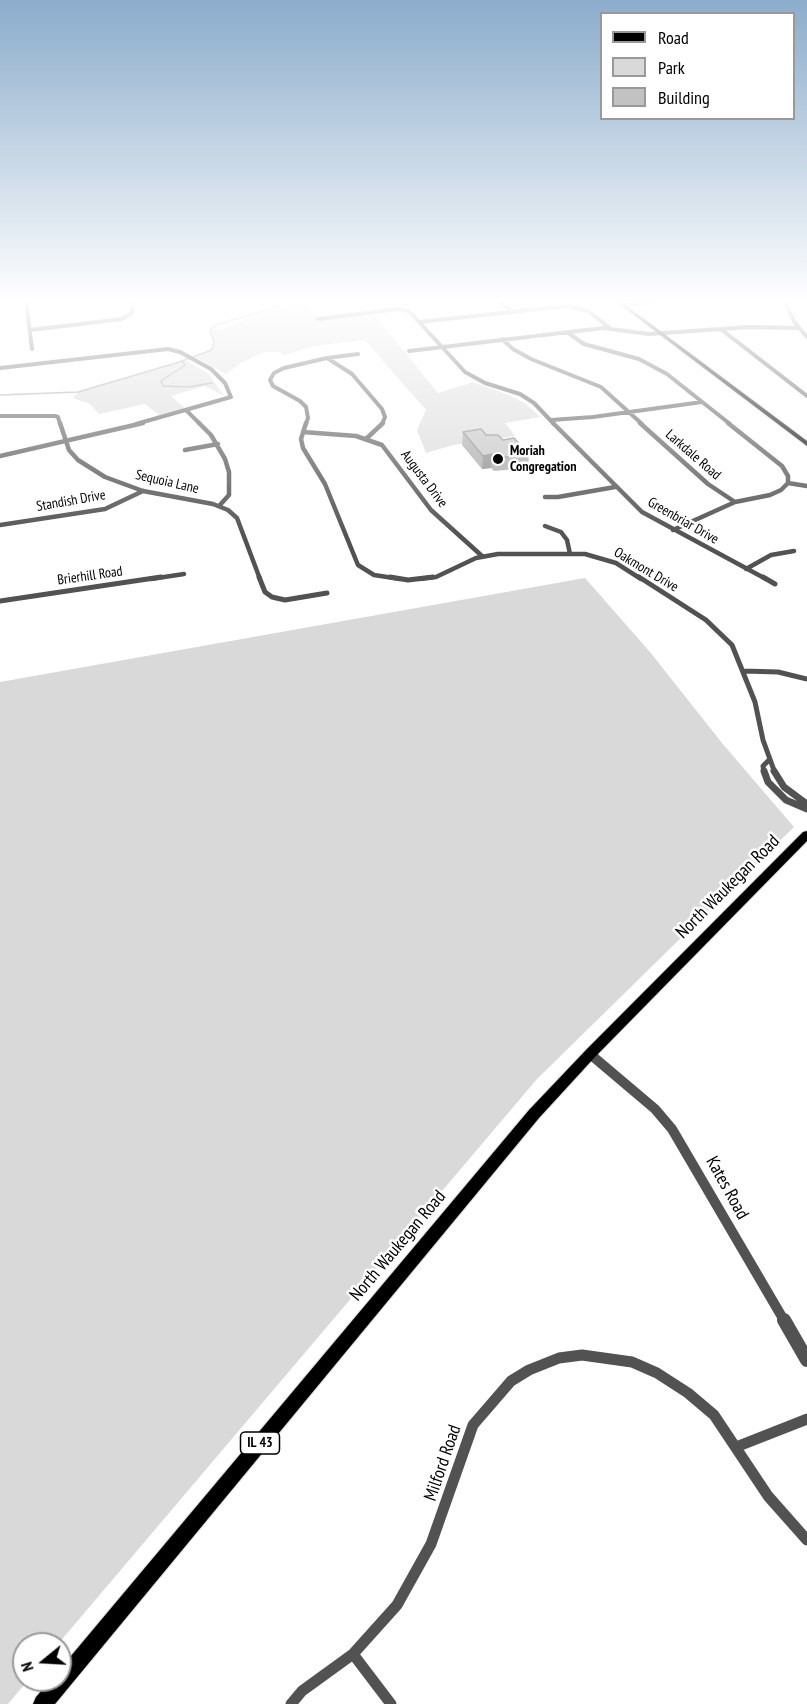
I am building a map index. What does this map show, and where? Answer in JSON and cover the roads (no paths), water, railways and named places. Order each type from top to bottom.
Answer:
[{"type":"main road","points":[[723,380],[807,444]]},
{"type":"main road","points":[[727,380],[807,437]]},
{"type":"main road","name":"North Waukegan Road","points":[[43,1704],[534,1114],[590,1054],[807,835]]},
{"type":"street","points":[[0,456],[187,411],[231,397],[221,380]]},
{"type":"street","points":[[272,380],[273,386],[300,401],[306,407],[308,418],[303,432],[367,438],[381,426],[385,417],[382,409],[357,380]]},
{"type":"street","name":"Greenbriar Drive","points":[[479,380],[529,399],[642,512],[775,584]]},
{"type":"street","name":"Larkdale Road","points":[[588,380],[613,397],[708,484],[735,502]]},
{"type":"street","points":[[673,380],[782,466],[788,476],[788,483],[781,490],[770,495],[735,502],[673,530]]},
{"type":"street","points":[[786,380],[807,396]]},
{"type":"street","points":[[551,420],[702,402]]},
{"type":"street","points":[[187,411],[218,444],[226,464],[230,487],[228,498],[219,506],[233,513],[237,518],[265,592],[272,597],[285,600],[327,592]]},
{"type":"street","name":"Sequoia Lane","points":[[0,416],[50,414],[58,417],[69,450],[92,469],[121,484],[143,491],[219,506]]},
{"type":"street","name":"Oakmont Drive","points":[[303,432],[302,446],[325,484],[334,512],[350,542],[356,561],[362,569],[381,577],[395,579],[429,578],[482,556],[498,554],[592,555],[616,563],[706,620],[732,645],[744,671],[776,776],[784,788],[807,804]]},
{"type":"street","name":"Augusta Drive","points":[[367,438],[387,449],[413,489],[431,510],[482,556]]},
{"type":"street","points":[[185,450],[218,444]]},
{"type":"street","points":[[788,483],[807,486]]},
{"type":"street","points":[[545,497],[558,497],[615,487]]},
{"type":"street","name":"Standish Drive","points":[[0,525],[105,509],[143,491]]},
{"type":"street","points":[[545,526],[561,531],[567,540],[570,554]]},
{"type":"street","points":[[746,569],[771,555],[795,550]]},
{"type":"street","name":"Brierhill Road","points":[[0,602],[184,574]]},
{"type":"street","points":[[744,671],[778,672],[807,679]]},
{"type":"street","name":"Oakmont Drive","points":[[770,760],[763,766],[768,782],[786,800],[807,810]]},
{"type":"street","name":"Kates Road","points":[[590,1054],[648,1102],[672,1129],[807,1360]]},
{"type":"street","name":"Milford Road","points":[[291,1704],[302,1691],[353,1654],[397,1605],[431,1544],[473,1425],[511,1382],[529,1370],[559,1358],[582,1355],[632,1362],[657,1373],[688,1392],[714,1415],[768,1496],[807,1540]]},
{"type":"street","points":[[736,1447],[807,1419]]},
{"type":"street","points":[[353,1654],[391,1704]]},
{"type":"waterway","points":[[0,395],[78,392],[120,380]]},
{"type":"waterway","points":[[163,380],[161,381],[163,386],[188,387],[212,383]]},
{"type":"place","name":"Moriah Congregation","points":[[498,459]]}]
